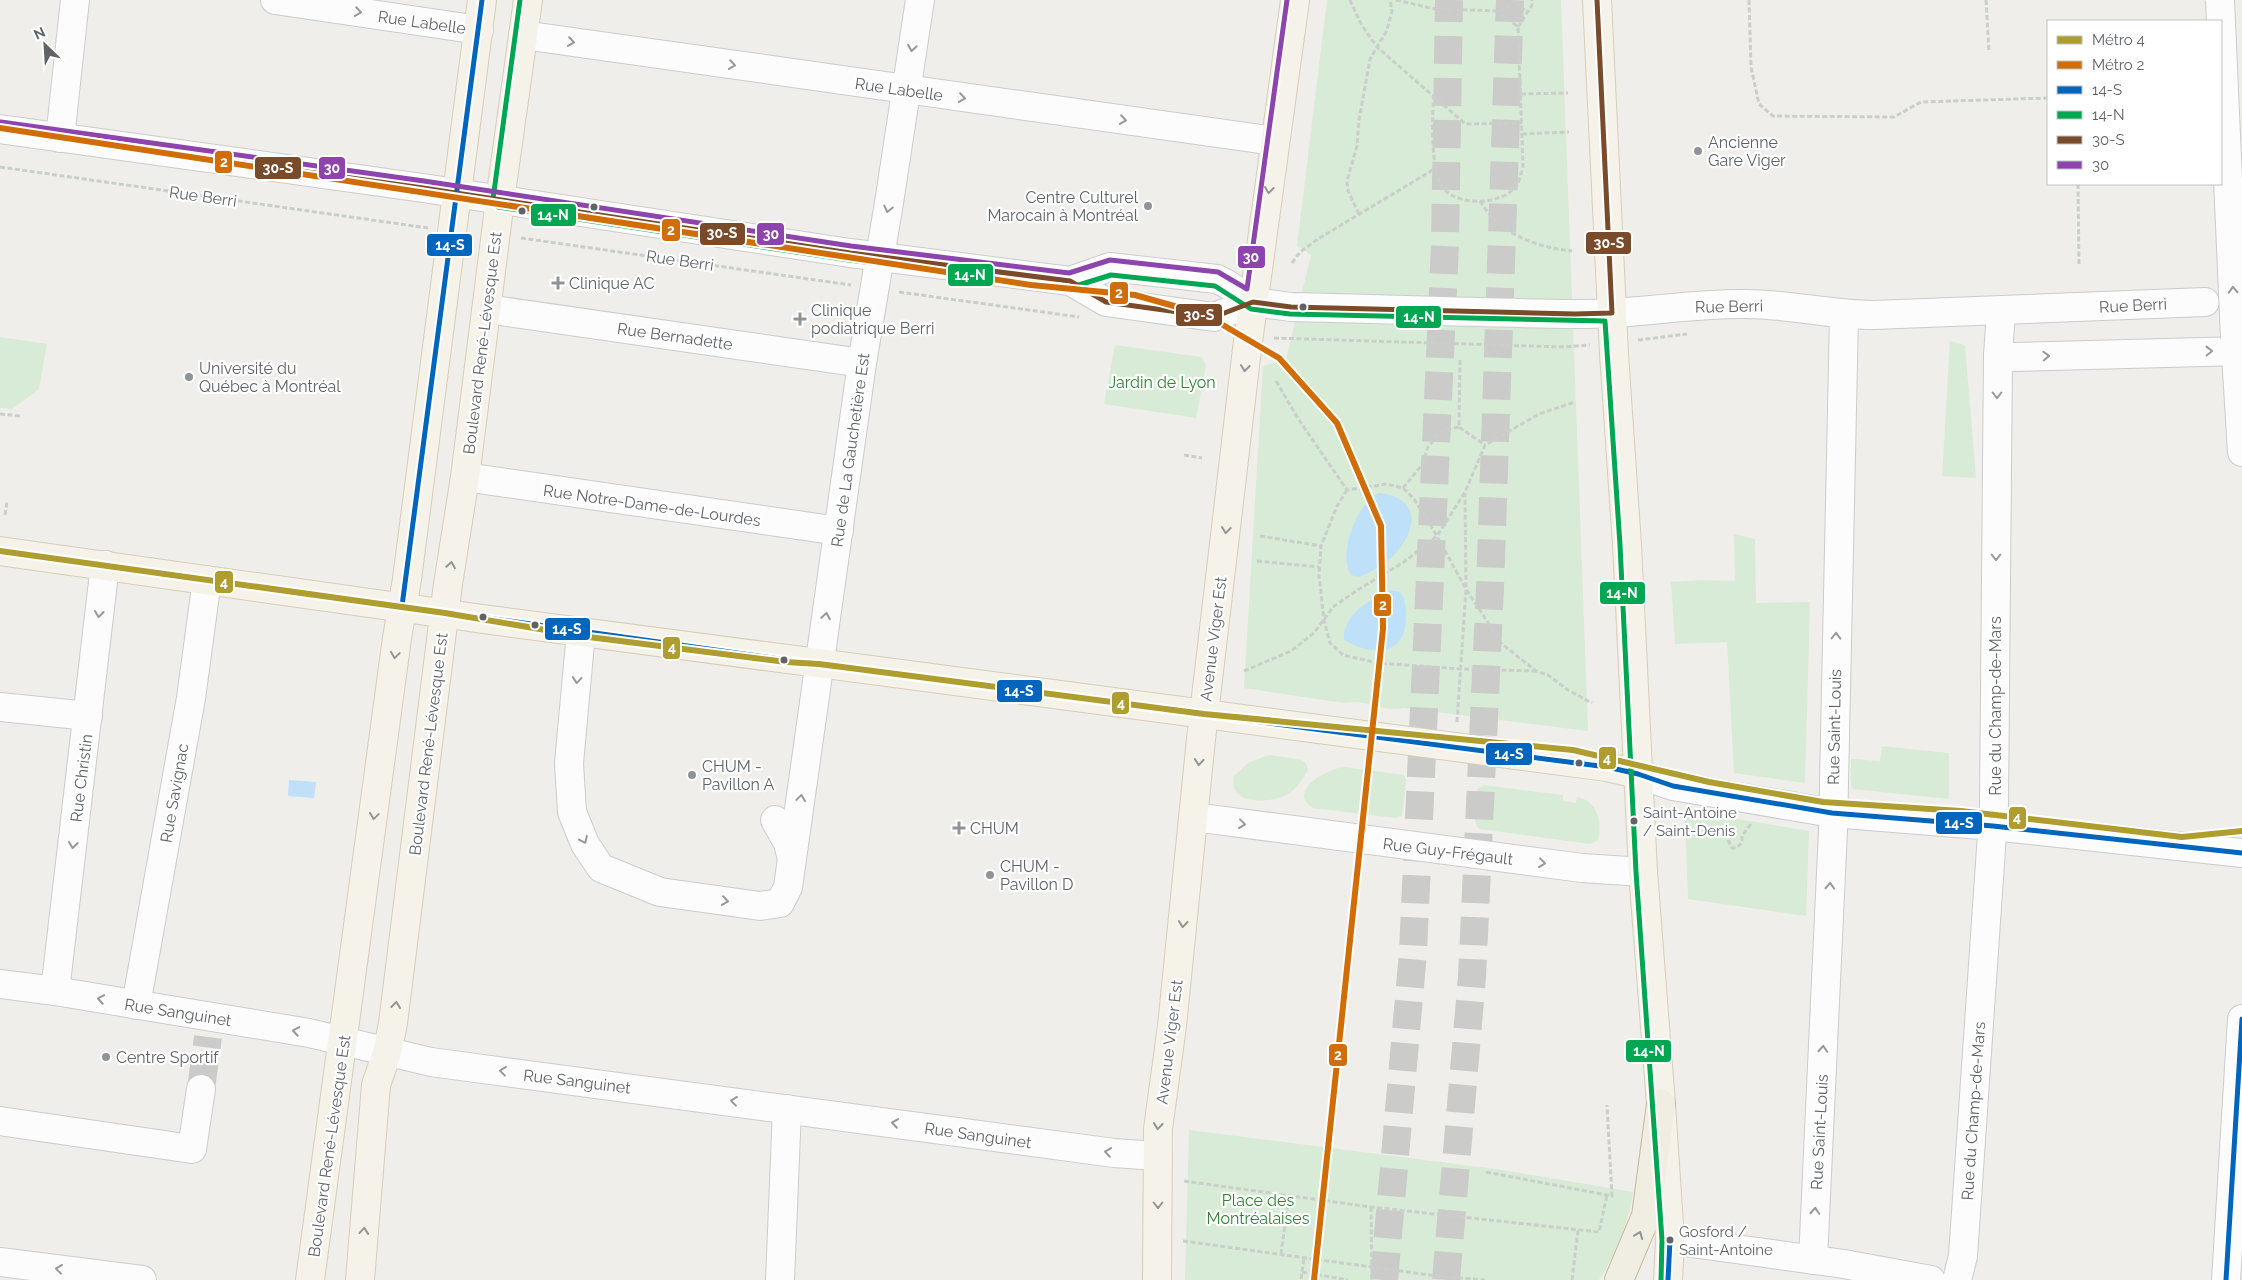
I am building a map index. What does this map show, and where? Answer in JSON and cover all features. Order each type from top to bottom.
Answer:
[{"type":"highway","points":[[1619,1280],[1646,1216],[1662,1104]]},
{"type":"main road","name":"Boulevard René-Lévesque Est","points":[[310,1280],[344,1042],[482,0]]},
{"type":"main road","name":"Boulevard René-Lévesque Est","points":[[360,1280],[376,1085],[387,1053],[394,1023],[444,613],[465,477],[500,200],[528,0]]},
{"type":"main road","name":"Avenue Viger Est","points":[[1157,1280],[1158,1129],[1172,1026],[1204,714],[1253,302],[1295,0]]},
{"type":"main road","points":[[1597,0],[1612,313],[1627,545],[1643,872],[1662,1104],[1670,1240],[1668,1280]]},
{"type":"main road","points":[[0,551],[581,632],[731,650],[819,664],[1607,767],[1638,774]]},
{"type":"street","points":[[60,138],[75,0]]},
{"type":"street","name":"Rue Labelle","points":[[275,0],[479,30]]},
{"type":"street","name":"Rue de La Gauchetière Est","points":[[581,632],[569,763],[572,812],[585,844],[601,868],[660,892],[760,906],[780,903],[788,887],[862,363],[920,0]]},
{"type":"street","points":[[2220,0],[2221,20]]},
{"type":"street","name":"Rue Labelle","points":[[523,36],[1275,141]]},
{"type":"street","points":[[2222,39],[2242,452]]},
{"type":"street","name":"Rue Berri","points":[[0,129],[457,193],[879,256],[1070,281],[1106,302],[1214,317],[1253,302]]},
{"type":"street","name":"Rue Berri","points":[[1070,281],[1110,267],[1197,277],[1222,282],[1253,302],[1291,306],[1575,314],[1612,313],[1716,304],[1747,304],[1844,315],[2001,311],[2205,302]]},
{"type":"street","name":"Rue Bernadette","points":[[487,309],[862,363]]},
{"type":"street","name":"Rue du Champ-de-Mars","points":[[1957,1280],[1963,1256],[1993,826],[2008,501],[1998,356],[2001,311]]},
{"type":"street","name":"Rue Saint-Louis","points":[[1813,1260],[1832,813],[1844,315]]},
{"type":"street","points":[[1998,356],[2013,357],[2238,347]]},
{"type":"street","name":"Rue Notre-Dame-de-Lourdes","points":[[465,477],[839,531]]},
{"type":"street","name":"Rue Christin","points":[[55,991],[105,565]]},
{"type":"street","name":"Rue Savignac","points":[[136,1005],[191,698],[207,580]]},
{"type":"street","points":[[0,707],[88,716]]},
{"type":"street","points":[[1638,774],[1673,786],[1832,813],[1993,826],[2242,853]]},
{"type":"street","name":"Rue Guy-Frégault","points":[[1194,817],[1582,868],[1643,872]]},
{"type":"street","points":[[775,820],[788,843],[792,860]]},
{"type":"street","name":"Rue Sanguinet","points":[[0,984],[136,1005],[209,1027],[309,1033],[431,1062],[1114,1153],[1157,1156]]},
{"type":"street","points":[[2226,1280],[2242,1019]]},
{"type":"street","points":[[0,1121],[192,1149],[201,1089]]},
{"type":"street","points":[[780,1280],[787,1108]]},
{"type":"street","points":[[1670,1240],[1813,1260],[1931,1280]]},
{"type":"street","points":[[0,1262],[142,1280]]},
{"type":"path","points":[[1350,0],[1361,24],[1377,47],[1463,122],[1468,124],[1522,124]]},
{"type":"path","points":[[1359,214],[1348,191],[1347,181],[1358,146],[1359,120],[1370,59],[1387,30],[1392,11],[1390,0]]},
{"type":"path","points":[[1396,0],[1435,9],[1498,11],[1516,1],[1527,12]]},
{"type":"path","points":[[1434,95],[1436,168],[1443,189],[1458,199],[1480,200],[1498,198],[1516,186],[1523,167],[1518,27],[1532,0]]},
{"type":"path","points":[[1749,0],[1751,67],[1759,104],[1773,116],[1894,117],[1921,102],[2047,98]]},
{"type":"path","points":[[1986,0],[1989,52]]},
{"type":"path","points":[[1498,11],[1518,27]]},
{"type":"path","points":[[1520,94],[1568,93]]},
{"type":"path","points":[[1522,134],[1569,132]]},
{"type":"path","name":"Rue Berri","points":[[0,167],[406,225]]},
{"type":"path","points":[[1292,263],[1300,252],[1312,243],[1436,168]]},
{"type":"path","points":[[2078,185],[2079,266]]},
{"type":"path","points":[[1480,200],[1488,214],[1498,224],[1517,236],[1549,248],[1572,251]]},
{"type":"path","name":"Rue Berri","points":[[516,237],[845,284]]},
{"type":"path","points":[[903,292],[1070,316]]},
{"type":"path","points":[[1288,339],[1563,347]]},
{"type":"path","points":[[1459,426],[1460,360]]},
{"type":"path","points":[[1276,381],[1299,420],[1347,490]]},
{"type":"path","points":[[1244,671],[1291,651],[1314,633],[1334,607],[1404,562],[1437,536],[1465,492],[1485,445],[1540,414],[1575,402]]},
{"type":"path","points":[[0,414],[21,416]]},
{"type":"path","points":[[1459,426],[1485,445]]},
{"type":"path","points":[[1403,488],[1422,465],[1428,448],[1441,431],[1459,426]]},
{"type":"path","points":[[1184,455],[1202,458]]},
{"type":"path","points":[[1536,671],[1502,644],[1466,589],[1414,499],[1403,488],[1386,484],[1347,490],[1337,506],[1321,546],[1319,567],[1324,620],[1330,643],[1343,655],[1378,662],[1461,669],[1536,671],[1548,675],[1568,690],[1592,703]]},
{"type":"path","points":[[1457,723],[1466,589],[1465,492]]},
{"type":"path","points":[[5,515],[7,501]]},
{"type":"path","points":[[1260,536],[1321,546]]},
{"type":"path","points":[[1257,561],[1319,567]]},
{"type":"path","points":[[1728,840],[1732,848],[1742,844],[1742,836],[1752,821]]},
{"type":"path","points":[[1486,1172],[1612,1196],[1607,1105]]},
{"type":"path","points":[[1184,1181],[1371,1207],[1599,1232],[1607,1195]]},
{"type":"path","points":[[1280,1254],[1288,1196]]},
{"type":"path","points":[[1371,1207],[1372,1280]]},
{"type":"path","points":[[1572,1280],[1578,1230]]},
{"type":"path","points":[[1180,1240],[1437,1278],[1485,1280]]},
{"type":"path","points":[[1301,1279],[1304,1258]]},
{"type":"path","points":[[1302,1272],[1348,1280]]},
{"type":"green space","points":[[1327,0],[1561,0],[1588,731],[1404,708],[1389,709],[1359,702],[1344,703],[1244,688],[1263,366],[1286,359],[1311,255],[1297,246]]},
{"type":"green space","points":[[0,337],[47,344],[39,389],[12,409],[0,408]]},
{"type":"green space","points":[[1950,341],[1965,345],[1976,478],[1942,476]]},
{"type":"green space","name":"Jardin de Lyon","points":[[1115,345],[1202,357],[1206,365],[1196,418],[1104,404]]},
{"type":"green space","points":[[1734,534],[1755,539],[1756,603],[1810,602],[1805,783],[1734,773],[1727,642],[1675,644],[1671,582],[1702,580],[1735,581]]},
{"type":"green space","points":[[1882,746],[1949,753],[1949,799],[1853,789],[1851,784],[1851,759],[1880,761]]},
{"type":"green space","points":[[1270,755],[1302,760],[1306,763],[1308,770],[1298,785],[1284,796],[1258,801],[1242,797],[1234,785],[1234,776],[1249,762]]},
{"type":"green space","points":[[1345,767],[1404,775],[1406,780],[1402,816],[1395,818],[1313,808],[1306,801],[1304,795],[1307,788],[1312,782],[1329,771]]},
{"type":"green space","points":[[1483,785],[1563,795],[1563,801],[1576,803],[1577,797],[1584,799],[1594,807],[1597,813],[1600,826],[1598,840],[1590,844],[1480,829],[1477,827],[1475,820],[1477,789]]},
{"type":"green space","points":[[1691,811],[1809,831],[1806,916],[1688,899],[1685,819],[1687,813]]},
{"type":"green space","name":"Place des Montréalaises","points":[[1189,1130],[1503,1170],[1633,1192],[1621,1238],[1599,1280],[1185,1280]]},
{"type":"water","points":[[1379,493],[1392,496],[1402,501],[1408,507],[1411,525],[1408,534],[1395,554],[1383,564],[1359,577],[1351,575],[1347,566],[1346,555],[1352,530],[1363,507]]},
{"type":"water","points":[[1390,590],[1400,592],[1405,604],[1406,617],[1400,640],[1394,646],[1385,650],[1375,650],[1365,649],[1344,640],[1345,631],[1352,616],[1366,603]]},
{"type":"water","points":[[289,780],[316,782],[314,798],[288,796]]},
{"type":"tunnel","points":[[1384,1280],[1413,952],[1445,245],[1449,0]]},
{"type":"tunnel","points":[[1446,1280],[1472,977],[1490,588],[1510,0]]},
{"type":"tunnel","points":[[201,1089],[208,1037]]},
{"type":"metro line","name":"2","points":[[0,128],[1031,285],[1135,295],[1206,315],[1279,358],[1337,423],[1381,526],[1383,629],[1314,1280]]},
{"type":"metro line","name":"4","points":[[0,551],[445,613],[581,636],[786,662],[819,664],[1204,714],[1573,750],[1709,782],[1823,802],[1961,811],[2182,837],[2242,831]]},
{"type":"transit line","name":"14-S","points":[[482,0],[402,606],[836,667],[1607,767],[1638,774],[1673,786],[1832,813],[1993,826],[2242,853]]},
{"type":"transit line","name":"14-N","points":[[520,0],[493,199],[494,204],[498,207],[849,260],[1069,288],[1111,275],[1215,286],[1251,309],[1290,314],[1605,321],[1620,545],[1636,872],[1662,1240],[1661,1280]]},
{"type":"transit line","name":"30","points":[[1,122],[424,181],[851,246],[1069,273],[1110,260],[1218,272],[1247,289],[1287,0]]},
{"type":"transit line","name":"30-S","points":[[0,129],[423,188],[850,253],[1070,281],[1106,302],[1214,317],[1253,302],[1291,307],[1575,314],[1612,313],[1597,0]]},
{"type":"transit line","name":"14-S","points":[[2226,1280],[2242,1019]]},
{"type":"transit line","name":"14-S","points":[[1668,1280],[1670,1240]]},
{"type":"place","name":"Ancienne Gare Viger","points":[[1698,151]]},
{"type":"place","name":"Centre Culturel Marocain à Montréal","points":[[1148,206]]},
{"type":"place","name":"Clinique AC","points":[[558,283]]},
{"type":"place","name":"Clinique podiatrique Berri","points":[[800,319]]},
{"type":"place","name":"Université du Québec à Montréal","points":[[189,377]]},
{"type":"place","name":"CHUM - Pavillon A","points":[[692,775]]},
{"type":"place","name":"Saint-Antoine / Saint-Denis","points":[[1634,821]]},
{"type":"place","name":"CHUM","points":[[959,828]]},
{"type":"place","name":"CHUM - Pavillon D","points":[[990,875]]},
{"type":"place","name":"Centre Sportif","points":[[106,1057]]},
{"type":"place","name":"Gosford / Saint-Antoine","points":[[1670,1240]]}]
